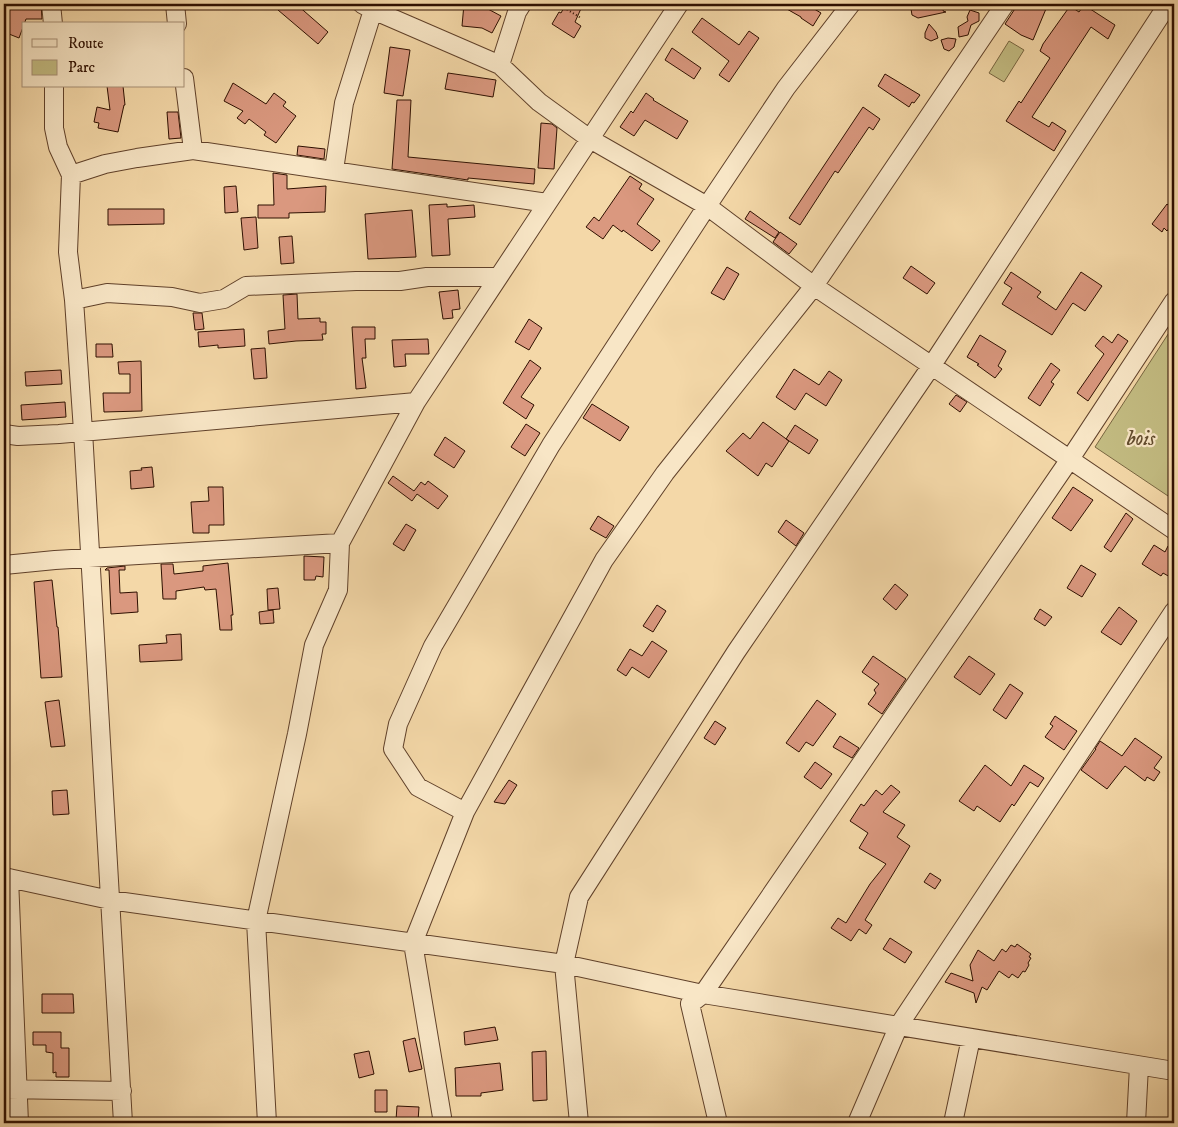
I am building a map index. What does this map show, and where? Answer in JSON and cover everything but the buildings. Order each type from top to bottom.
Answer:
[{"type":"street","points":[[51,4],[53,22]]},
{"type":"street","points":[[175,4],[177,22]]},
{"type":"street","points":[[500,65],[516,12],[522,4]]},
{"type":"street","points":[[267,1123],[256,921],[297,734],[314,645],[338,590],[340,543],[416,402],[679,4]]},
{"type":"street","points":[[465,812],[418,788],[393,749],[398,724],[433,646],[552,445],[707,206],[786,88],[851,4]]},
{"type":"street","points":[[443,1123],[413,943],[465,812],[604,560],[665,473],[814,286],[1005,4]]},
{"type":"street","points":[[579,1123],[564,964],[579,897],[736,652],[932,365],[1168,4]]},
{"type":"street","points":[[334,170],[344,103],[370,6],[500,65],[539,102],[590,139],[707,206],[814,286],[1174,530]]},
{"type":"street","points":[[185,86],[193,150]]},
{"type":"street","points":[[54,88],[54,128],[58,147],[71,175],[68,252],[74,300],[84,431],[124,1123]]},
{"type":"street","points":[[71,175],[105,164],[193,150],[547,203]]},
{"type":"street","points":[[74,300],[107,293],[172,297],[200,303],[224,299],[246,286],[400,281],[427,277],[498,277]]},
{"type":"street","points":[[718,1123],[690,1004],[703,994],[1070,459],[1174,301]]},
{"type":"street","points":[[4,434],[18,436],[84,431],[416,402]]},
{"type":"street","points":[[4,566],[54,560],[340,543]]},
{"type":"street","points":[[857,1123],[899,1025],[1174,611]]},
{"type":"street","points":[[18,1123],[10,1089],[6,878],[110,900],[564,964],[703,994],[1174,1071]]},
{"type":"street","points":[[953,1123],[971,1038]]},
{"type":"street","points":[[1136,1123],[1139,1066]]},
{"type":"street","points":[[10,1089],[122,1091]]},
{"type":"path","points":[[558,4],[582,18]]},
{"type":"green space","points":[[1009,41],[1024,50],[1004,82],[989,73]]},
{"type":"green space","name":"bois","points":[[1174,325],[1174,500],[1095,447]]}]
